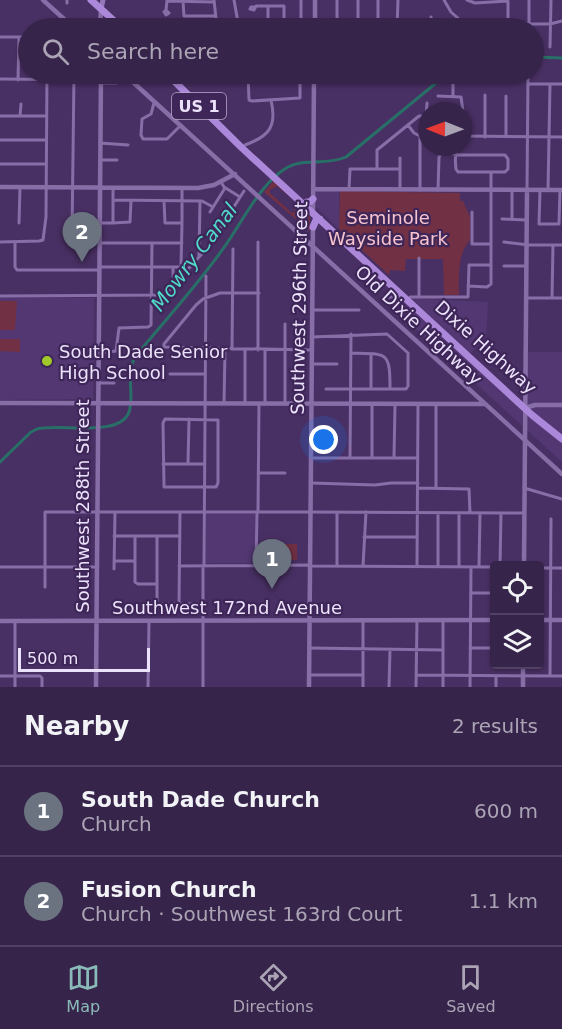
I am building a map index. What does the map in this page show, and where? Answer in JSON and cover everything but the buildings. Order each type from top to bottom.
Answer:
[{"type":"highway","points":[[91,0],[101,3],[117,18]]},
{"type":"highway","points":[[101,3],[110,18]]},
{"type":"highway","points":[[104,18],[108,16]]},
{"type":"highway","name":"US 1","points":[[179,84],[223,130],[228,132],[276,177],[310,201],[313,211]]},
{"type":"highway","name":"US 1","points":[[181,84],[244,147],[264,163],[285,188],[309,207],[384,277]]},
{"type":"highway","points":[[313,211],[340,236]]},
{"type":"highway","points":[[313,227],[316,220],[320,219]]},
{"type":"highway","points":[[384,277],[468,353]]},
{"type":"highway","points":[[384,277],[401,294]]},
{"type":"highway","name":"Dixie Highway","points":[[401,294],[419,301],[505,389],[526,403],[529,416],[556,433]]},
{"type":"highway","name":"Dixie Highway","points":[[468,353],[526,403],[556,433]]},
{"type":"highway","points":[[556,433],[562,441]]},
{"type":"street","points":[[43,0],[63,18]]},
{"type":"street","points":[[234,0],[237,18]]},
{"type":"street","points":[[301,0],[301,18]]},
{"type":"street","points":[[315,0],[315,18]]},
{"type":"street","points":[[337,0],[337,18]]},
{"type":"street","points":[[358,0],[358,18]]},
{"type":"street","points":[[378,0],[378,18]]},
{"type":"street","points":[[397,18],[398,0]]},
{"type":"street","points":[[444,0],[458,18]]},
{"type":"street","points":[[467,0],[475,3],[508,1],[508,18]]},
{"type":"street","points":[[529,0],[529,18]]},
{"type":"street","points":[[550,0],[550,47]]},
{"type":"street","points":[[166,10],[167,1],[183,1],[214,1],[215,16],[184,16],[183,1]]},
{"type":"street","points":[[100,18],[101,3]]},
{"type":"street","points":[[268,6],[268,18]]},
{"type":"street","points":[[254,7],[284,6],[284,18]]},
{"type":"street","points":[[544,25],[562,21]]},
{"type":"street","points":[[0,36],[18,37]]},
{"type":"street","points":[[0,79],[18,80]]},
{"type":"street","points":[[0,242],[43,240],[46,220],[47,84]]},
{"type":"street","points":[[72,235],[74,84]]},
{"type":"street","name":"Southwest 288th Street","points":[[96,687],[101,84]]},
{"type":"street","points":[[135,84],[310,241]]},
{"type":"street","points":[[248,84],[249,100],[300,98],[300,84]]},
{"type":"street","name":"Southwest 296th Street","points":[[310,201],[313,189],[314,84]]},
{"type":"street","points":[[453,96],[454,84]]},
{"type":"street","points":[[562,84],[528,84],[526,244],[526,403],[562,405]]},
{"type":"street","points":[[548,190],[550,84]]},
{"type":"street","points":[[485,95],[485,137]]},
{"type":"street","points":[[438,96],[461,97],[462,102]]},
{"type":"street","points":[[506,96],[506,137]]},
{"type":"street","points":[[244,147],[260,138],[270,128],[274,114],[271,100]]},
{"type":"street","points":[[155,101],[151,114],[142,119],[142,138],[144,140],[167,139],[181,125]]},
{"type":"street","points":[[20,116],[21,104]]},
{"type":"street","points":[[0,116],[47,116]]},
{"type":"street","points":[[377,168],[377,150],[418,117]]},
{"type":"street","points":[[408,125],[418,135]]},
{"type":"street","points":[[472,136],[562,137]]},
{"type":"street","points":[[0,140],[47,140]]},
{"type":"street","points":[[100,143],[128,145]]},
{"type":"street","points":[[456,156],[456,171],[507,171],[507,156],[472,155]]},
{"type":"street","points":[[420,156],[420,190]]},
{"type":"street","points":[[438,190],[440,156]]},
{"type":"street","points":[[400,158],[400,190]]},
{"type":"street","points":[[100,160],[117,160]]},
{"type":"street","points":[[0,164],[46,164]]},
{"type":"street","points":[[349,189],[350,170],[400,169]]},
{"type":"street","points":[[468,286],[489,285],[491,172]]},
{"type":"street","points":[[0,187],[204,188],[235,174]]},
{"type":"street","points":[[221,182],[225,188],[240,198]]},
{"type":"street","points":[[20,187],[20,223]]},
{"type":"street","points":[[113,188],[113,223]]},
{"type":"street","points":[[181,267],[182,188]]},
{"type":"street","points":[[210,212],[225,188]]},
{"type":"street","points":[[313,189],[561,190],[559,224],[539,224],[540,190]]},
{"type":"street","points":[[512,190],[512,219]]},
{"type":"street","points":[[15,242],[16,270],[152,267],[189,269],[204,251],[244,191]]},
{"type":"street","points":[[113,200],[200,201],[213,207]]},
{"type":"street","points":[[99,223],[130,222],[131,201]]},
{"type":"street","points":[[164,201],[165,222],[182,223]]},
{"type":"street","points":[[199,257],[200,201]]},
{"type":"street","name":"Southwest 296th Street","points":[[309,687],[312,363],[312,247],[310,241],[313,211]]},
{"type":"street","points":[[471,212],[472,244],[491,244]]},
{"type":"street","points":[[502,219],[527,220]]},
{"type":"street","points":[[258,242],[258,350]]},
{"type":"street","points":[[504,242],[562,245]]},
{"type":"street","points":[[99,243],[182,243]]},
{"type":"street","points":[[98,353],[115,352],[118,329],[151,326],[153,243]]},
{"type":"street","points":[[552,298],[553,245]]},
{"type":"street","name":"Old Dixie Highway","points":[[312,247],[562,474]]},
{"type":"street","points":[[199,249],[204,251]]},
{"type":"street","points":[[232,249],[232,350]]},
{"type":"street","points":[[312,262],[315,255],[321,254]]},
{"type":"street","points":[[419,258],[419,301],[468,297],[469,265],[491,265]]},
{"type":"street","points":[[504,266],[526,266]]},
{"type":"street","points":[[0,296],[163,295],[170,290],[173,284],[173,267]]},
{"type":"street","points":[[203,687],[206,276]]},
{"type":"street","points":[[259,293],[218,293],[206,298],[196,305],[164,344],[164,347],[312,350]]},
{"type":"street","points":[[383,297],[401,294]]},
{"type":"street","points":[[526,298],[562,298]]},
{"type":"street","points":[[312,309],[359,310]]},
{"type":"street","points":[[285,324],[285,404]]},
{"type":"street","points":[[350,458],[351,334]]},
{"type":"street","points":[[312,337],[387,334],[408,353],[407,388],[326,389]]},
{"type":"street","points":[[224,404],[225,350]]},
{"type":"street","points":[[244,404],[245,350]]},
{"type":"street","points":[[256,566],[258,473],[265,350]]},
{"type":"street","points":[[351,353],[380,354],[390,364],[390,389]]},
{"type":"street","points":[[371,354],[371,389]]},
{"type":"street","points":[[312,363],[336,364]]},
{"type":"street","points":[[170,374],[205,374]]},
{"type":"street","points":[[97,383],[114,383]]},
{"type":"street","points":[[0,404],[204,403],[436,406],[485,404]]},
{"type":"street","points":[[372,405],[372,458]]},
{"type":"street","points":[[394,405],[394,458]]},
{"type":"street","points":[[417,566],[418,405]]},
{"type":"street","points":[[436,406],[436,488]]},
{"type":"street","points":[[524,561],[525,441],[529,416]]},
{"type":"street","points":[[188,464],[189,419]]},
{"type":"street","points":[[189,419],[215,419],[218,422],[219,474],[216,487],[165,487],[163,484],[163,421],[189,419]]},
{"type":"street","points":[[525,451],[531,446]]},
{"type":"street","points":[[311,458],[418,458]]},
{"type":"street","points":[[163,464],[204,464]]},
{"type":"street","points":[[258,473],[285,473]]},
{"type":"street","points":[[311,483],[375,485],[417,483]]},
{"type":"street","points":[[418,488],[469,489],[470,513]]},
{"type":"street","points":[[524,488],[562,500]]},
{"type":"street","points":[[45,587],[45,512],[524,513]]},
{"type":"street","points":[[114,569],[115,512]]},
{"type":"street","points":[[179,604],[180,512]]},
{"type":"street","points":[[337,566],[338,512]]},
{"type":"street","points":[[363,566],[366,512]]},
{"type":"street","points":[[438,513],[438,566]]},
{"type":"street","points":[[459,513],[459,566]]},
{"type":"street","points":[[479,567],[480,513]]},
{"type":"street","points":[[500,561],[501,513]]},
{"type":"street","points":[[550,676],[551,519]]},
{"type":"street","points":[[114,536],[180,536]]},
{"type":"street","points":[[135,536],[135,583],[157,584]]},
{"type":"street","points":[[157,536],[157,604]]},
{"type":"street","points":[[364,537],[417,537]]},
{"type":"street","points":[[114,561],[134,561]]},
{"type":"street","points":[[179,566],[490,567]]},
{"type":"street","points":[[0,567],[96,567]]},
{"type":"street","points":[[470,687],[471,567]]},
{"type":"street","points":[[544,568],[562,568]]},
{"type":"street","points":[[471,593],[490,593]]},
{"type":"street","points":[[148,604],[203,604]]},
{"type":"street","points":[[363,620],[363,687]]},
{"type":"street","points":[[416,687],[417,620]]},
{"type":"street","points":[[443,620],[443,687]]},
{"type":"street","name":"Southwest 172nd Avenue","points":[[0,621],[490,620]]},
{"type":"street","points":[[544,620],[562,620]]},
{"type":"street","points":[[15,621],[15,687]]},
{"type":"street","points":[[148,687],[149,621]]},
{"type":"street","points":[[310,648],[443,650]]},
{"type":"street","points":[[470,648],[490,648]]},
{"type":"street","points":[[389,687],[390,649]]},
{"type":"street","points":[[523,669],[523,687]]},
{"type":"street","points":[[309,675],[363,675]]},
{"type":"street","points":[[417,675],[562,676]]},
{"type":"street","points":[[0,676],[40,676],[42,687]]},
{"type":"street","points":[[496,676],[496,687]]},
{"type":"shaded area","points":[[317,191],[339,191],[339,229],[315,206]]},
{"type":"shaded area","name":"South Dade Senior High School","points":[[0,297],[94,298],[93,399],[0,400]]},
{"type":"shaded area","points":[[383,299],[488,302],[486,337],[467,357],[523,407],[523,352],[562,352],[562,462]]},
{"type":"shaded area","points":[[206,514],[255,514],[255,563],[206,563]]},
{"type":"green space","points":[[274,181],[299,204],[293,210],[297,203],[277,186],[270,190],[270,193],[292,213],[302,207],[310,215],[310,231],[264,192]]},
{"type":"green space","name":"Seminole Wayside Park","points":[[340,191],[460,193],[460,201],[463,201],[470,217],[470,240],[461,259],[459,295],[444,295],[443,259],[406,259],[405,271],[390,270],[389,275],[339,229]]},
{"type":"green space","points":[[0,301],[17,301],[15,330],[0,330]]},
{"type":"green space","points":[[0,339],[20,339],[20,352],[1,351],[0,354]]},
{"type":"green space","points":[[272,544],[297,544],[297,560],[272,560]]},
{"type":"waterway","name":"Mowry Canal","points":[[544,57],[562,58]]},
{"type":"waterway","name":"Mowry Canal","points":[[0,462],[37,429],[102,427],[114,425],[123,420],[131,405],[130,378],[135,357],[204,275],[270,182],[294,164],[331,161],[346,157],[435,84]]},
{"type":"place","name":"Fusion Church","points":[[82,262]]},
{"type":"place","name":"South Dade Senior High School","points":[[47,361]]},
{"type":"place","name":"South Dade Church","points":[[272,589]]}]
